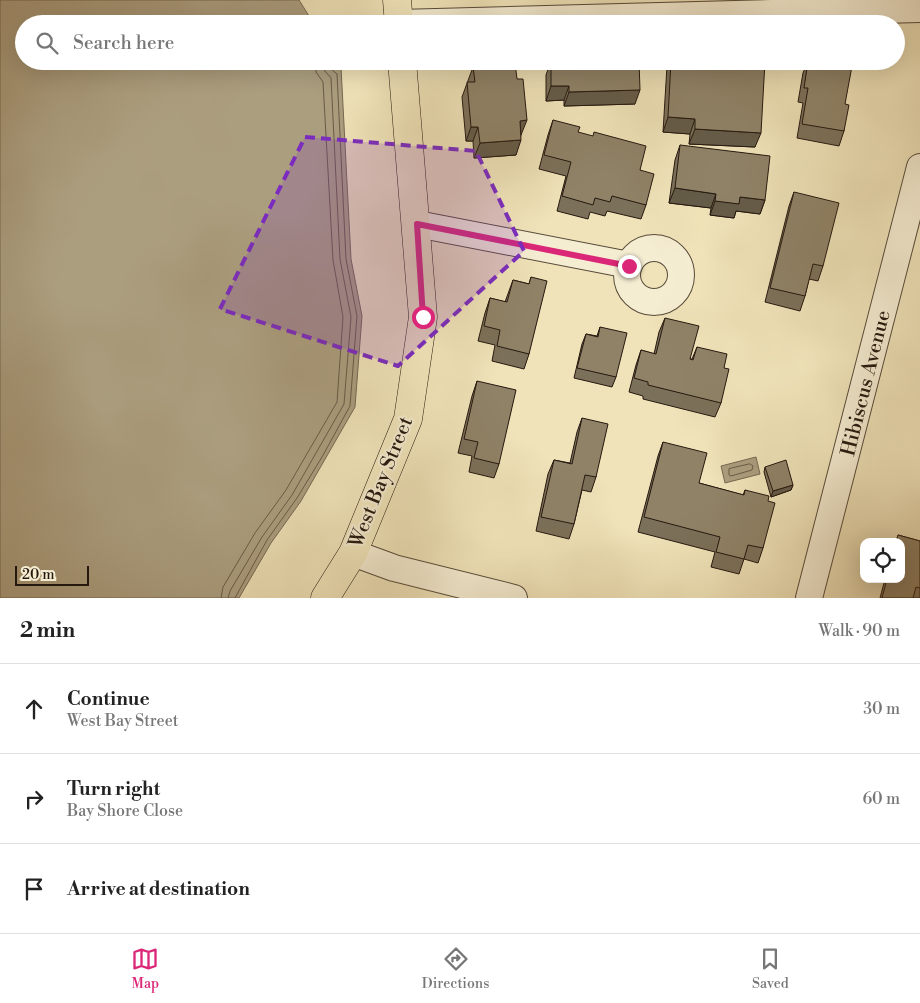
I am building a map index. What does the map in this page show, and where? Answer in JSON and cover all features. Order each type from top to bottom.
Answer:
[{"type":"main road","points":[[397,0],[398,15]]},
{"type":"main road","name":"West Bay Street","points":[[325,598],[353,553],[408,419],[423,317],[417,224],[403,70]]},
{"type":"street","points":[[734,15],[920,10]]},
{"type":"street","name":"Hibiscus Avenue","points":[[809,598],[920,167]]},
{"type":"street","points":[[417,224],[629,266]]},
{"type":"street","points":[[353,553],[394,568],[514,598]]},
{"type":"highlighted area","points":[[305,137],[476,151],[524,251],[398,366],[220,309]]},
{"type":"water","points":[[0,0],[299,0],[308,15],[15,15],[15,70],[341,70],[351,259],[362,316],[355,407],[301,501],[271,543],[239,598],[0,598]]},
{"type":"water","points":[[756,457],[760,474],[725,483],[721,466]]},
{"type":"building","points":[[473,70],[516,70],[517,79],[523,79],[527,120],[520,121],[521,140],[480,143],[478,127],[471,127],[467,82],[475,82]]},
{"type":"building","points":[[551,70],[639,70],[640,90],[569,92],[569,86],[551,86]]},
{"type":"building","points":[[671,70],[764,70],[761,133],[695,129],[695,119],[668,117]]},
{"type":"building","points":[[807,70],[851,70],[845,104],[849,105],[844,131],[802,124],[808,88],[804,88]]},
{"type":"building","points":[[553,120],[580,127],[578,132],[593,136],[594,132],[646,146],[640,170],[654,174],[646,205],[612,196],[610,202],[595,198],[593,205],[562,196],[571,162],[544,155]]},
{"type":"building","points":[[680,145],[770,156],[765,200],[740,197],[739,204],[715,201],[716,194],[675,188]]},
{"type":"building","points":[[794,192],[839,203],[823,266],[813,264],[805,296],[770,288]]},
{"type":"building","points":[[531,277],[547,281],[529,354],[497,346],[500,330],[484,326],[490,298],[507,302],[513,280],[529,284]]},
{"type":"building","points":[[665,318],[699,326],[690,359],[693,360],[697,347],[727,354],[724,368],[729,369],[721,403],[648,385],[648,382],[634,378],[641,350],[656,354]]},
{"type":"building","points":[[600,327],[627,333],[616,377],[577,368],[586,334],[598,337]]},
{"type":"building","points":[[477,381],[516,390],[499,464],[474,458],[478,442],[464,439]]},
{"type":"building","points":[[582,418],[608,424],[596,477],[585,475],[574,524],[541,517],[554,460],[572,464]]},
{"type":"building","points":[[663,442],[707,453],[699,483],[744,495],[745,490],[769,496],[768,501],[775,503],[763,548],[748,545],[744,559],[716,552],[720,537],[644,517]]},
{"type":"building","points":[[786,460],[793,485],[773,491],[765,467]]},
{"type":"building","points":[[898,535],[920,541],[920,588],[916,587],[913,598],[882,598],[886,583],[905,583],[905,538],[897,538]]},
{"type":"route","points":[[423,317],[417,224],[629,266]]}]
